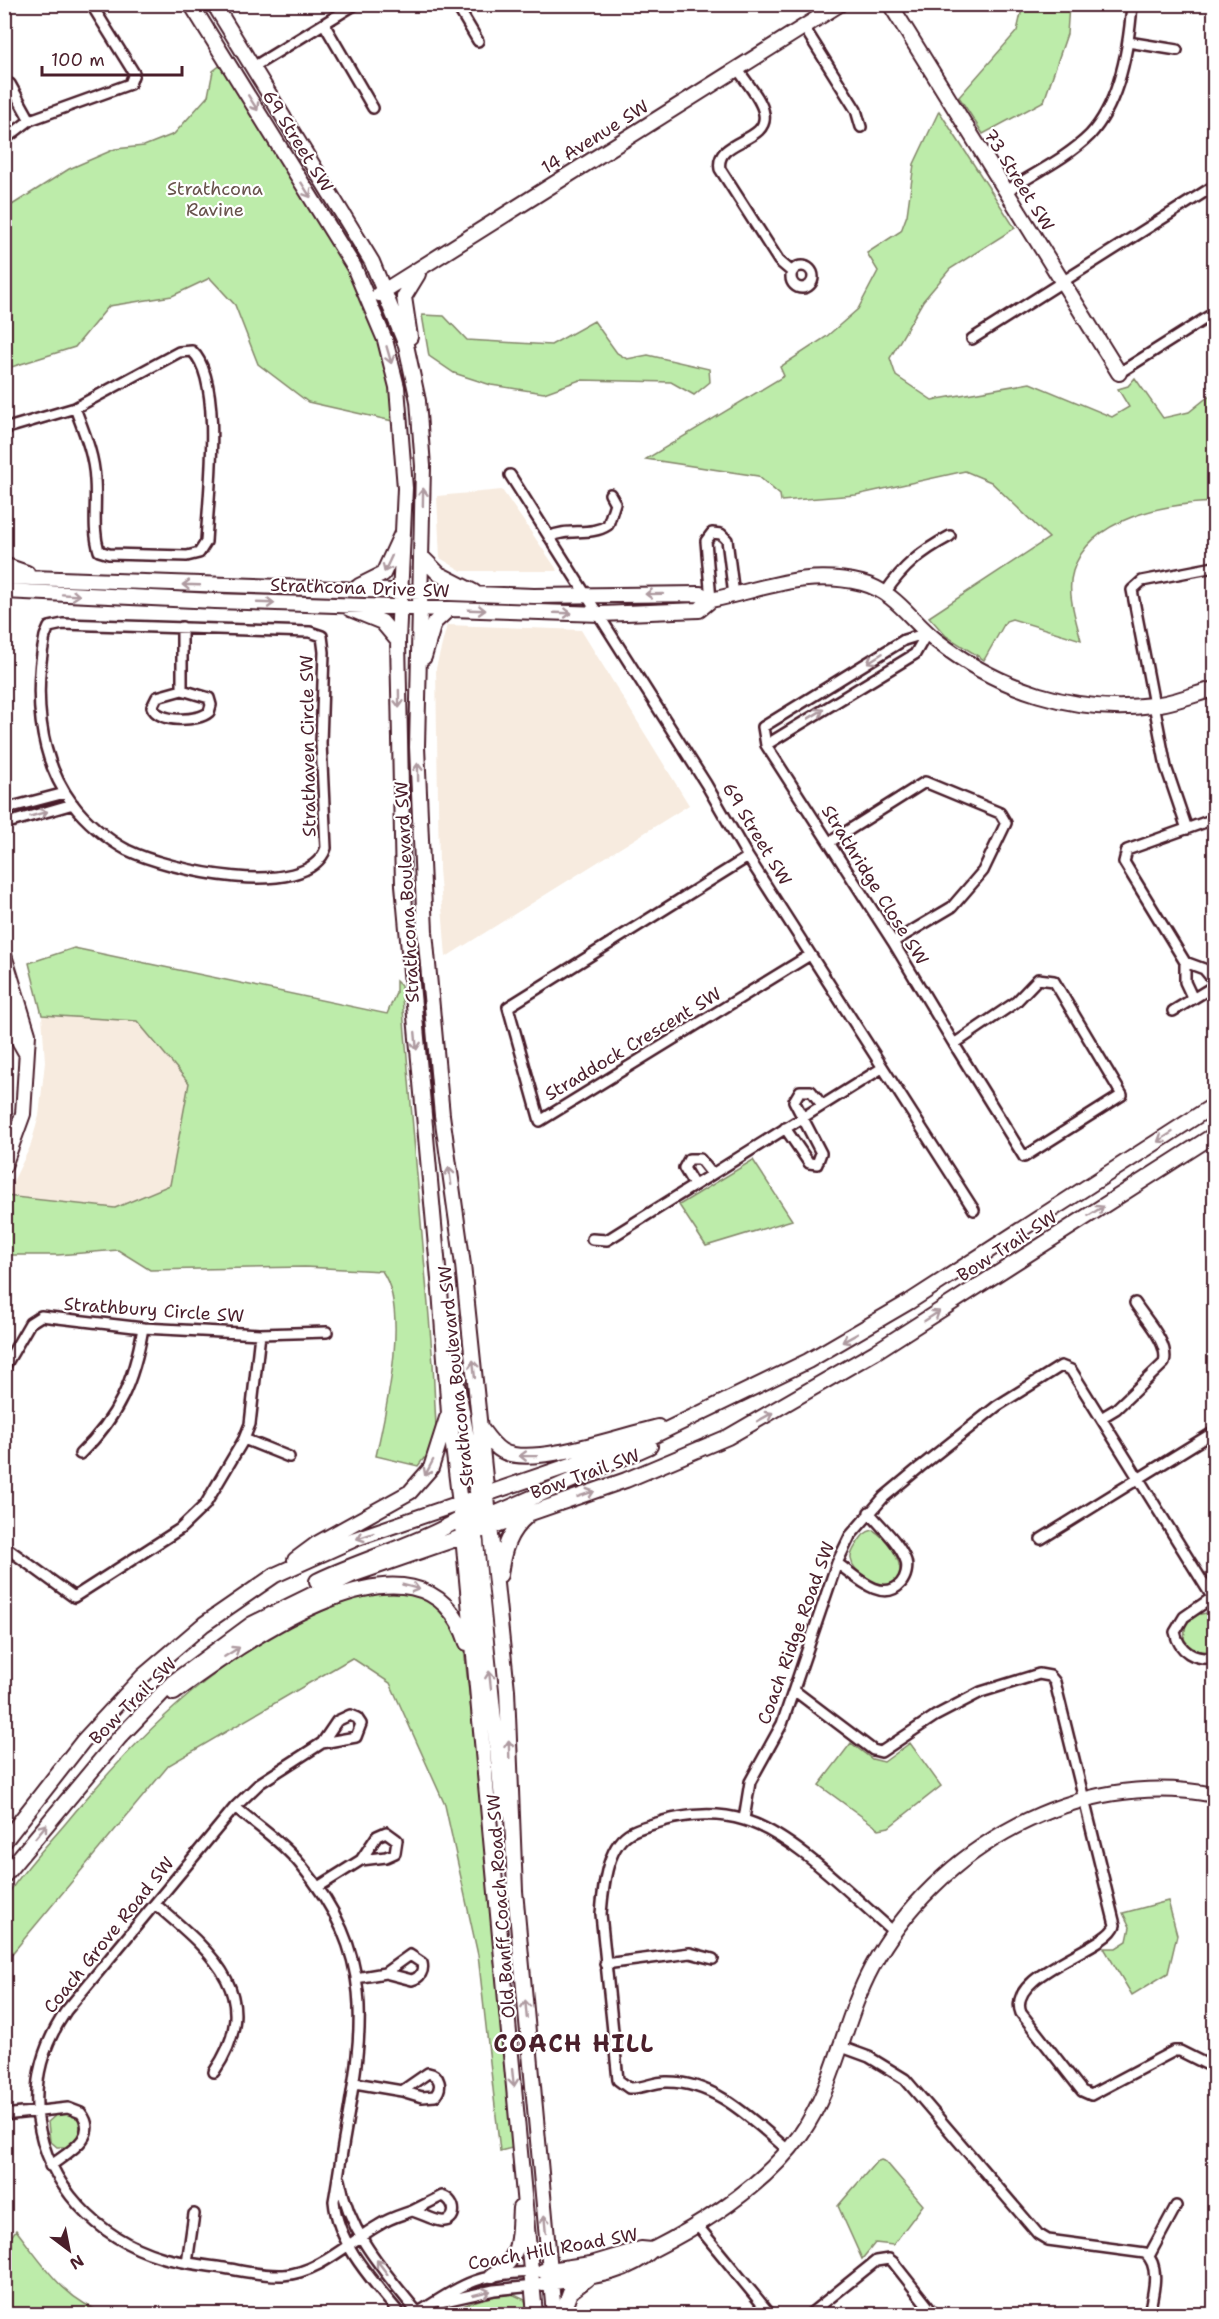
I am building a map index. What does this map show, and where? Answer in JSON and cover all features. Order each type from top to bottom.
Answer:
[{"type":"main road","name":"69 Street SW","points":[[191,4],[339,242],[370,300]]},
{"type":"main road","name":"69 Street SW","points":[[214,4],[360,239],[385,290]]},
{"type":"main road","name":"14 Avenue SW","points":[[370,300],[840,4]]},
{"type":"main road","name":"73 Street SW","points":[[890,4],[1119,373]]},
{"type":"main road","points":[[412,366],[404,297],[412,281],[425,266]]},
{"type":"main road","name":"Strathcona Boulevard SW","points":[[385,290],[412,366],[423,454],[419,608],[418,806],[428,971],[442,1115],[463,1265],[480,1427],[475,1516]]},
{"type":"main road","name":"Strathcona Boulevard SW","points":[[370,300],[385,340],[397,387],[404,451],[405,525],[402,606],[398,641],[403,885],[440,1290],[448,1413],[475,1516]]},
{"type":"main road","points":[[355,588],[384,574],[405,525]]},
{"type":"main road","points":[[421,556],[439,574],[478,594]]},
{"type":"main road","points":[[4,565],[32,574],[70,580]]},
{"type":"main road","name":"Strathcona Drive SW","points":[[7,593],[601,614],[699,610],[711,600],[818,576],[863,584],[885,593],[910,614],[927,633],[967,663],[1018,688],[1083,706],[1114,709],[1156,705],[1215,689]]},
{"type":"main road","name":"Strathcona Drive SW","points":[[4,577],[478,594],[700,594],[711,600]]},
{"type":"main road","points":[[339,605],[382,622],[398,641]]},
{"type":"main road","points":[[418,686],[434,623],[449,609]]},
{"type":"main road","points":[[4,955],[8,989],[28,1034],[22,1114],[6,1157]]},
{"type":"main road","name":"Bow Trail SW","points":[[4,1876],[119,1737],[172,1683],[252,1624],[592,1460],[687,1421],[808,1361],[863,1331],[1215,1105]]},
{"type":"main road","name":"Bow Trail SW","points":[[4,1842],[83,1741],[143,1676],[204,1624],[275,1575],[355,1539],[475,1516],[531,1512],[656,1468],[756,1422],[875,1352],[1215,1135]]},
{"type":"main road","points":[[440,1290],[475,1516],[505,1824],[515,1891]]},
{"type":"main road","points":[[275,1575],[318,1543],[410,1492],[431,1468],[448,1413]]},
{"type":"main road","points":[[480,1427],[502,1451],[526,1457],[552,1454],[687,1421]]},
{"type":"main road","points":[[252,1624],[293,1594],[333,1572],[648,1447],[687,1421]]},
{"type":"main road","points":[[497,1592],[503,1552],[511,1532],[531,1512]]},
{"type":"main road","name":"Old Banff Coach Road SW","points":[[475,1516],[497,1592],[507,1690],[515,1891],[554,2314]]},
{"type":"main road","name":"Old Banff Coach Road SW","points":[[475,1516],[475,1665],[534,2279],[535,2314]]},
{"type":"main road","points":[[119,1737],[201,1672],[260,1635],[312,1607],[369,1587],[410,1585],[434,1597],[456,1616],[475,1665]]},
{"type":"main road","name":"Coach Hill Road SW","points":[[550,2276],[593,2277],[638,2260],[735,2199],[789,2150],[812,2117],[827,2087],[839,2046],[861,1989],[894,1932],[948,1873],[985,1844],[1023,1822],[1084,1799],[1148,1790],[1215,1795]]},
{"type":"main road","points":[[492,2275],[504,2269],[515,2252],[522,2167]]},
{"type":"main road","name":"Coach Hill Road SW","points":[[534,2279],[640,2248],[651,2250]]},
{"type":"main road","points":[[562,2314],[570,2292],[593,2277]]},
{"type":"street","points":[[4,140],[30,120],[130,84],[134,72],[91,4]]},
{"type":"street","points":[[253,68],[356,4]]},
{"type":"street","points":[[456,4],[478,41]]},
{"type":"street","points":[[1005,192],[1090,135],[1114,94],[1128,42],[1132,4]]},
{"type":"street","points":[[324,24],[373,108]]},
{"type":"street","points":[[804,27],[856,110],[861,127]]},
{"type":"street","points":[[1128,42],[1177,50]]},
{"type":"street","points":[[737,68],[763,110],[764,118],[758,130],[723,153],[720,169],[779,261],[792,272]]},
{"type":"street","points":[[10,84],[30,120]]},
{"type":"street","points":[[972,339],[1215,186]]},
{"type":"street","points":[[1119,373],[1215,313]]},
{"type":"street","points":[[4,429],[75,408],[179,352],[192,351],[201,360],[209,386],[211,411],[206,542],[199,553],[187,556],[109,554],[99,551],[95,539],[95,479],[90,448],[75,408]]},
{"type":"street","name":"69 Street SW","points":[[510,475],[584,595],[601,614],[706,784],[748,857],[974,1210]]},
{"type":"street","points":[[549,537],[560,531],[598,531],[608,525],[615,503],[610,494]]},
{"type":"street","points":[[711,600],[706,541],[712,533],[721,534],[727,540],[734,595]]},
{"type":"street","points":[[885,593],[900,571],[921,551],[950,536]]},
{"type":"street","points":[[1187,829],[1166,767],[1156,705],[1132,590],[1142,581],[1215,567]]},
{"type":"street","name":"Strathaven Circle SW","points":[[63,624],[182,627],[310,632],[322,636],[324,652],[321,743],[326,848],[322,860],[309,868],[284,876],[257,879],[162,864],[125,849],[93,825],[65,793],[46,747],[38,708],[43,648],[49,627],[63,624]]},
{"type":"street","points":[[182,627],[182,690]]},
{"type":"street","points":[[927,633],[915,654],[766,745],[763,727],[904,640],[927,633]]},
{"type":"street","points":[[182,690],[206,696],[211,702],[209,712],[200,717],[162,717],[155,714],[153,703],[157,697],[182,690]]},
{"type":"street","name":"Strathridge Close SW","points":[[766,745],[893,942],[954,1044],[1024,1157],[1122,1095],[1054,981],[1038,979],[1016,1002],[954,1044]]},
{"type":"street","points":[[830,842],[925,782],[1000,813],[1006,823],[983,871],[952,907],[893,942]]},
{"type":"street","points":[[4,809],[65,793]]},
{"type":"street","points":[[4,824],[73,804]]},
{"type":"street","points":[[1193,999],[1185,982],[1185,962],[1124,862],[1127,850],[1215,819]]},
{"type":"street","name":"Straddock Crescent SW","points":[[748,857],[508,1007],[540,1121],[810,955]]},
{"type":"street","points":[[1173,1011],[1215,983],[1204,969],[1185,962]]},
{"type":"street","points":[[592,1239],[607,1240],[882,1068]]},
{"type":"street","points":[[785,1128],[809,1163],[817,1164],[821,1153],[794,1101],[800,1091],[811,1091],[822,1105]]},
{"type":"street","points":[[694,1185],[684,1168],[689,1159],[700,1159],[711,1174]]},
{"type":"street","points":[[1101,1418],[1116,1409],[1160,1366],[1165,1358],[1164,1347],[1135,1303]]},
{"type":"street","name":"Strathbury Circle SW","points":[[4,1368],[30,1323],[41,1316],[143,1328],[260,1334],[254,1406],[244,1439],[212,1494],[189,1522],[74,1597],[4,1546]]},
{"type":"street","points":[[80,1454],[97,1438],[117,1410],[134,1374],[143,1328]]},
{"type":"street","points":[[260,1334],[327,1332]]},
{"type":"street","name":"Coach Ridge Road SW","points":[[744,1819],[754,1770],[782,1724],[837,1563],[850,1536],[884,1497],[997,1406],[1061,1366],[1071,1370],[1214,1598]]},
{"type":"street","points":[[1041,1539],[1215,1432]]},
{"type":"street","points":[[244,1439],[289,1457]]},
{"type":"street","points":[[837,1563],[876,1590],[892,1589],[904,1578],[907,1569],[905,1559],[869,1512]]},
{"type":"street","points":[[1214,1598],[1184,1617],[1175,1632],[1177,1641],[1187,1653],[1204,1659],[1215,1658]]},
{"type":"street","points":[[795,1691],[873,1750],[881,1752],[935,1716],[968,1698],[995,1687],[1045,1674],[1055,1682],[1115,1921],[1114,1930],[1107,1937],[1078,1951],[1044,1974],[1023,1993],[1018,2008],[1082,2091],[1091,2095],[1174,2051],[1180,2051],[1215,2068]]},
{"type":"street","name":"Coach Grove Road SW","points":[[322,1743],[260,1783],[235,1807],[56,2026],[39,2069],[35,2093],[41,2142],[50,2166],[73,2200],[113,2236],[147,2253],[187,2264],[284,2275],[322,2262],[381,2223],[412,2211]]},
{"type":"street","points":[[235,1807],[288,1851],[318,1887],[344,1936],[356,1978],[361,2018],[355,2083],[334,2201],[335,2216],[348,2245],[400,2314]]},
{"type":"street","points":[[789,2150],[736,2106],[710,2091],[681,2083],[665,2082],[634,2088],[621,2084],[616,2076],[601,1914],[603,1889],[617,1846],[621,1840],[635,1830],[670,1819],[706,1815],[744,1819],[786,1842],[894,1932]]},
{"type":"street","points":[[318,1887],[361,1860]]},
{"type":"street","points":[[155,1904],[210,1952],[222,1968],[231,1988],[234,2015],[231,2043],[214,2072]]},
{"type":"street","points":[[605,1964],[690,1953],[713,1959]]},
{"type":"street","points":[[356,1978],[384,1973]]},
{"type":"street","points":[[839,2046],[870,2057],[905,2079],[1038,2234],[1048,2240],[1145,2253],[1149,2256],[1155,2270],[1149,2314]]},
{"type":"street","points":[[355,2083],[402,2091]]},
{"type":"street","points":[[4,2115],[37,2110],[73,2109],[81,2113],[86,2121],[86,2134],[82,2142],[50,2166]]},
{"type":"street","points":[[339,2175],[346,2211],[360,2237],[417,2314]]},
{"type":"street","points":[[1149,2256],[1176,2206]]},
{"type":"street","points":[[187,2264],[194,2214]]},
{"type":"street","points":[[697,2225],[770,2314]]},
{"type":"street","points":[[810,2314],[876,2261],[889,2259],[934,2314]]},
{"type":"street","name":"Coach Hill Road SW","points":[[417,2314],[465,2283],[492,2275],[534,2279]]},
{"type":"street","name":"Coach Hill Road SW","points":[[432,2305],[534,2279]]},
{"type":"shaded area","points":[[502,490],[558,571],[462,571],[440,558],[437,496]]},
{"type":"shaded area","points":[[447,625],[581,630],[689,805],[446,957],[439,869],[436,668]]},
{"type":"shaded area","points":[[42,1015],[137,1021],[189,1083],[170,1185],[115,1208],[6,1196],[30,1147],[39,1116],[45,1062]]},
{"type":"green space","points":[[1023,5],[1069,5],[1067,34],[1044,101],[983,134],[959,97],[1017,31]]},
{"type":"green space","name":"Strathcona Ravine","points":[[222,64],[360,289],[386,363],[397,422],[308,402],[258,364],[235,305],[210,278],[172,296],[109,306],[75,347],[5,369],[4,210],[69,169],[115,149],[144,146],[174,134],[208,96],[213,71]]},
{"type":"green space","points":[[939,111],[1015,228],[950,269],[923,301],[890,358],[896,376],[932,400],[1030,383],[1112,417],[1129,407],[1118,389],[1128,386],[1135,378],[1163,418],[1189,412],[1214,392],[1214,502],[1153,510],[1112,526],[1095,538],[1082,553],[1071,579],[1073,606],[1081,640],[1012,619],[1006,621],[984,660],[946,636],[929,617],[1049,538],[991,482],[965,471],[856,495],[781,501],[780,495],[758,476],[646,459],[784,376],[780,367],[826,337],[858,309],[878,271],[867,253],[901,231],[907,215],[914,164]]},
{"type":"green space","points":[[422,315],[444,316],[467,340],[551,345],[594,321],[617,353],[627,359],[648,355],[709,369],[710,382],[694,395],[671,382],[580,380],[544,393],[491,385],[454,373],[429,356]]},
{"type":"green space","points":[[74,948],[387,1014],[396,993],[396,981],[401,986],[433,1364],[436,1427],[427,1460],[424,1458],[418,1466],[376,1456],[390,1388],[395,1335],[390,1289],[382,1271],[305,1267],[150,1270],[118,1250],[58,1255],[5,1255],[6,1196],[115,1208],[170,1185],[189,1083],[137,1021],[42,1015],[29,963]]},
{"type":"green space","points":[[753,1160],[792,1220],[706,1246],[679,1205]]},
{"type":"green space","points":[[873,1530],[888,1544],[899,1563],[900,1576],[889,1586],[860,1573],[851,1559],[853,1550],[861,1537]]},
{"type":"green space","points":[[381,1590],[405,1591],[428,1596],[448,1615],[458,1632],[464,1649],[492,1891],[516,2147],[500,2151],[478,1955],[445,1805],[390,1683],[352,1658],[169,1765],[5,1962],[3,1911],[6,1898],[33,1861],[132,1748],[168,1713],[245,1653],[287,1628],[332,1607]]},
{"type":"green space","points":[[1207,1613],[1214,1617],[1214,1652],[1192,1650],[1184,1639],[1186,1622],[1195,1615]]},
{"type":"green space","points":[[851,1743],[872,1759],[884,1762],[910,1743],[941,1786],[889,1827],[879,1829],[819,1785]]},
{"type":"green space","points":[[1168,1901],[1177,1935],[1168,1973],[1132,1995],[1104,1948],[1116,1948],[1127,1941],[1130,1927],[1123,1913]]},
{"type":"green space","points":[[72,2114],[79,2119],[80,2136],[67,2147],[57,2147],[50,2141],[48,2122],[56,2115]]},
{"type":"green space","points":[[881,2160],[886,2162],[923,2205],[893,2245],[875,2243],[862,2259],[838,2206],[876,2162]]},
{"type":"green space","points":[[16,2230],[45,2268],[67,2291],[93,2308],[108,2314],[5,2314],[5,2245]]},
{"type":"green space","points":[[510,2293],[525,2300],[530,2314],[441,2314],[479,2300]]},
{"type":"district","name":"COACH HILL","points":[[574,2044]]}]
